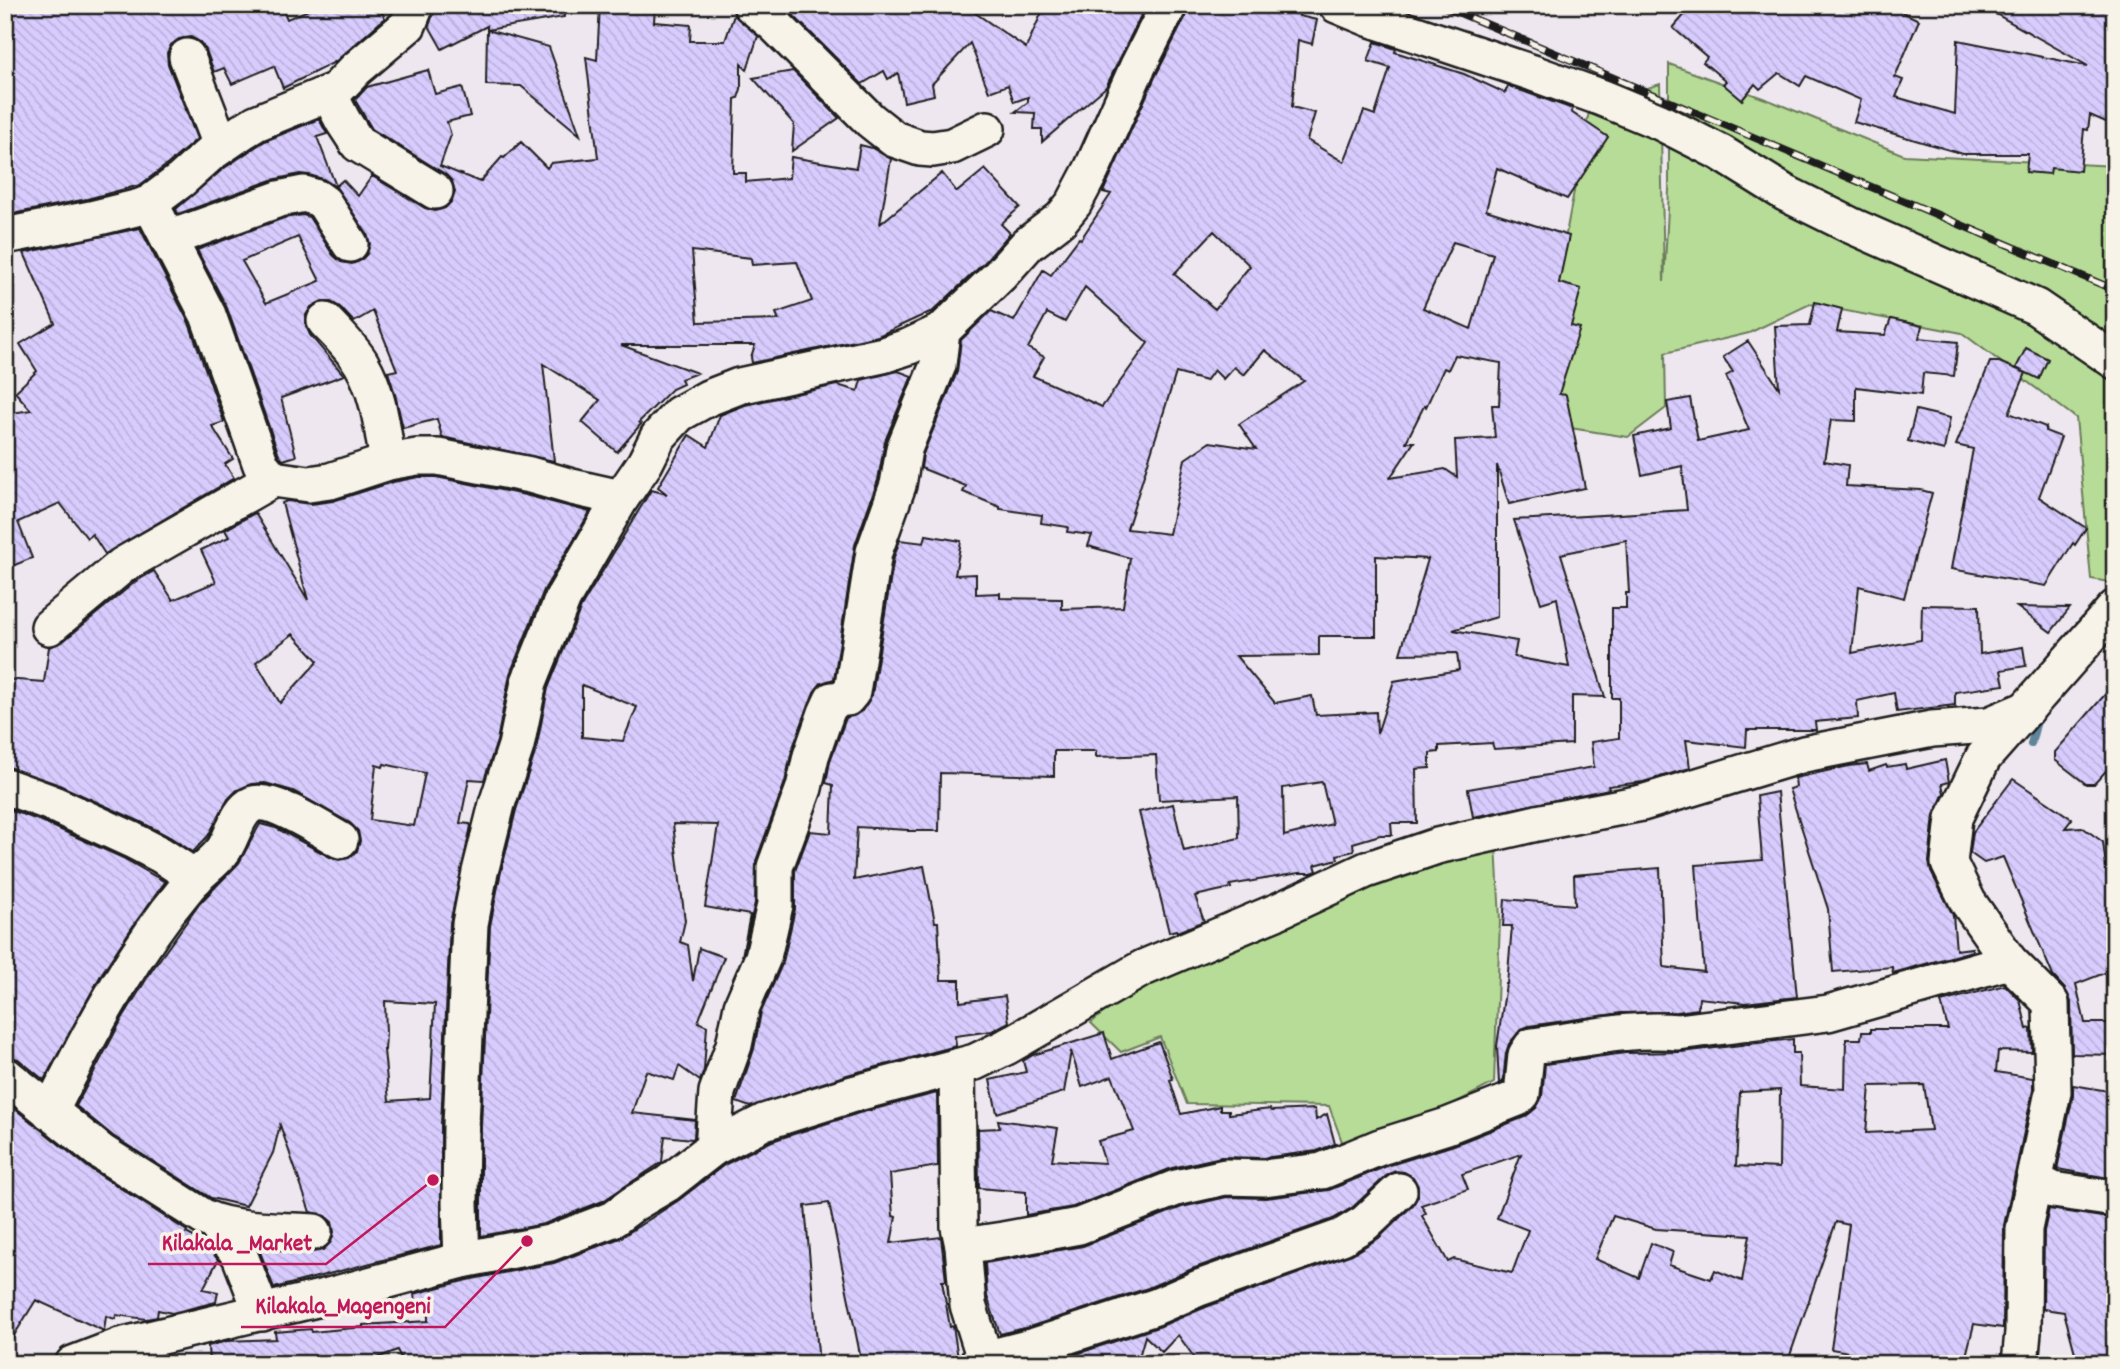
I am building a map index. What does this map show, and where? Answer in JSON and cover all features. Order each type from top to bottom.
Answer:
[{"type":"street","points":[[5,236],[91,219],[150,202],[181,180],[221,145],[256,123],[336,90],[356,69],[408,25],[416,5]]},
{"type":"street","points":[[751,5],[774,24],[870,120],[894,139],[920,149],[933,149],[951,146],[987,130]]},
{"type":"street","points":[[462,1260],[460,1190],[469,936],[480,872],[497,804],[516,746],[529,682],[563,598],[659,436],[679,414],[708,398],[739,386],[883,355],[942,331],[1027,245],[1061,219],[1092,169],[1137,68],[1169,5]]},
{"type":"street","points":[[1337,5],[1602,98],[1660,122],[1721,153],[1785,194],[2036,307],[2115,361]]},
{"type":"street","points":[[187,57],[221,145]]},
{"type":"street","points":[[329,94],[342,121],[358,144],[435,191]]},
{"type":"street","points":[[168,239],[279,199],[304,194],[324,203],[350,244]]},
{"type":"street","points":[[150,202],[208,315],[261,465],[273,479]]},
{"type":"street","points":[[325,321],[349,347],[372,386],[379,407],[388,462]]},
{"type":"street","points":[[713,1148],[717,1092],[734,1045],[742,1006],[763,957],[775,905],[775,867],[804,788],[811,756],[826,713],[832,700],[847,698],[852,692],[874,552],[898,485],[908,437],[938,365],[942,331]]},
{"type":"street","points":[[49,627],[122,565],[273,479],[309,484],[330,481],[388,462],[438,457],[530,475],[621,498]]},
{"type":"street","points":[[2020,1364],[2024,1229],[2053,1092],[2051,1003],[2009,961],[1968,902],[1949,863],[1954,818],[1983,758],[2115,608]]},
{"type":"street","points":[[73,1364],[120,1346],[262,1313],[462,1260],[550,1243],[613,1219],[667,1184],[713,1148],[764,1122],[853,1094],[975,1062],[1143,968],[1378,866],[1437,846],[1642,803],[1804,754],[1932,729],[1989,724],[2027,709]]},
{"type":"street","points":[[5,786],[49,802],[149,848],[196,878]]},
{"type":"street","points":[[50,1112],[89,1036],[130,966],[167,912],[228,844],[244,811],[257,803],[264,803],[340,840]]},
{"type":"street","points":[[963,1246],[1079,1226],[1176,1188],[1225,1177],[1264,1178],[1322,1171],[1380,1147],[1447,1126],[1518,1098],[1522,1094],[1525,1055],[1532,1046],[1595,1036],[1656,1030],[1678,1032],[1828,1013],[2009,961]]},
{"type":"street","points":[[957,1068],[959,1227],[968,1305],[981,1362],[1142,1311],[1342,1237],[1365,1223],[1399,1191]]},
{"type":"street","points":[[5,1075],[100,1152],[215,1223],[272,1231],[314,1232]]},
{"type":"street","points":[[2036,1181],[2053,1190],[2115,1199]]},
{"type":"street","points":[[215,1223],[240,1256],[262,1313]]},
{"type":"green space","points":[[1669,64],[1771,101],[1904,155],[2115,166],[2115,583],[2091,579],[2076,418],[1962,333],[1810,304],[1749,333],[1665,353],[1666,408],[1628,437],[1564,427],[1548,330],[1590,106],[1660,84],[1664,282],[1669,190]]},
{"type":"green space","points":[[1496,843],[1500,921],[1494,1083],[1348,1158],[1329,1106],[1187,1104],[1160,1037],[1121,1052],[1091,1023],[1125,994],[1411,866]]},
{"type":"building","points":[[5,5],[281,5],[287,19],[320,5],[378,5],[385,18],[335,62],[283,88],[274,66],[232,84],[224,68],[214,72],[200,42],[191,37],[179,39],[171,45],[167,53],[168,64],[197,139],[140,185],[7,215]]},
{"type":"building","points":[[436,5],[563,5],[564,17],[487,30],[487,26],[442,49],[429,26]]},
{"type":"building","points":[[600,5],[655,5],[654,22],[691,25],[690,41],[725,41],[734,15],[758,36],[747,70],[741,64],[741,89],[735,99],[733,173],[746,173],[746,182],[789,178],[791,157],[856,168],[860,145],[872,148],[891,159],[880,224],[942,173],[957,192],[985,169],[1020,207],[1001,224],[1010,233],[986,261],[931,313],[878,336],[752,363],[755,345],[621,345],[697,373],[681,379],[683,384],[672,389],[639,422],[641,424],[617,452],[582,422],[600,400],[543,364],[554,461],[442,437],[437,419],[403,428],[388,372],[397,370],[373,311],[354,322],[340,307],[331,302],[320,302],[311,307],[306,315],[306,326],[310,335],[344,375],[281,398],[296,456],[283,460],[227,308],[197,250],[284,218],[303,215],[309,217],[333,255],[341,262],[352,264],[367,254],[370,244],[367,234],[336,187],[309,175],[300,174],[272,180],[178,214],[176,209],[223,169],[265,141],[319,119],[327,134],[317,137],[336,186],[343,180],[358,196],[372,176],[425,208],[435,211],[445,208],[452,201],[455,192],[452,181],[372,129],[355,100],[367,87],[428,70],[435,94],[462,87],[470,116],[447,122],[451,135],[440,166],[480,182],[502,157],[521,142],[547,168],[551,163],[598,158],[586,57],[597,60]],"holes":[[[298,237],[320,281],[266,303],[242,261]],[[692,251],[751,258],[752,265],[797,262],[812,301],[776,313],[779,320],[698,322]]]},
{"type":"building","points":[[783,5],[978,5],[974,12],[1026,48],[1045,5],[1146,5],[1106,87],[1042,142],[1042,129],[1034,129],[1035,113],[1015,112],[1028,102],[1028,97],[1014,102],[1008,85],[989,92],[970,43],[932,84],[934,95],[904,102],[898,73],[888,79],[884,71],[862,84]]},
{"type":"building","points":[[1189,5],[1263,5],[1262,9],[1299,14],[1317,20],[1312,44],[1298,40],[1292,107],[1315,113],[1307,140],[1344,162],[1364,111],[1375,115],[1390,68],[1368,61],[1375,42],[1396,49],[1395,52],[1464,74],[1505,93],[1508,86],[1573,109],[1571,112],[1608,137],[1567,199],[1497,168],[1486,210],[1569,236],[1559,283],[1581,289],[1571,326],[1580,328],[1559,394],[1566,395],[1585,488],[1509,504],[1497,465],[1497,617],[1453,630],[1517,641],[1514,657],[1569,667],[1557,598],[1541,603],[1514,520],[1687,510],[1682,466],[1642,475],[1634,436],[1671,428],[1667,402],[1690,398],[1698,441],[1749,430],[1726,376],[1733,372],[1723,357],[1748,341],[1779,388],[1775,326],[1810,325],[1815,302],[1842,309],[1837,332],[1885,335],[1891,319],[1922,326],[1919,338],[1958,342],[1954,376],[1923,373],[1921,395],[1856,387],[1856,421],[1831,420],[1824,461],[1848,465],[1846,486],[1932,493],[1904,598],[1859,586],[1852,653],[1921,640],[1922,605],[1979,606],[1980,654],[2023,647],[2026,666],[2001,670],[2004,685],[1955,692],[1955,705],[1897,712],[1894,693],[1857,701],[1858,718],[1815,722],[1816,730],[1747,730],[1746,747],[1686,740],[1690,768],[1643,782],[1608,786],[1609,789],[1473,817],[1468,789],[1594,767],[1591,742],[1619,738],[1619,698],[1612,698],[1612,608],[1626,608],[1626,593],[1629,593],[1626,540],[1561,554],[1605,697],[1572,696],[1572,744],[1494,749],[1492,743],[1439,746],[1439,752],[1430,753],[1430,768],[1416,769],[1417,823],[1391,823],[1392,835],[1380,835],[1353,843],[1354,851],[1337,855],[1338,859],[1315,865],[1317,871],[1312,873],[1230,885],[1231,888],[1195,896],[1204,921],[1177,932],[1169,932],[1139,812],[1173,804],[1184,851],[1239,838],[1238,796],[1159,800],[1156,755],[1096,757],[1096,751],[1054,751],[1054,776],[940,773],[939,831],[857,827],[854,880],[924,866],[935,922],[938,922],[941,980],[960,980],[960,1002],[1005,996],[1009,1022],[992,1031],[955,1036],[956,1046],[847,1075],[750,1107],[736,1102],[754,1049],[761,1012],[783,962],[795,909],[795,871],[810,831],[831,833],[833,785],[826,783],[830,761],[846,718],[862,711],[872,695],[894,557],[900,540],[924,543],[926,535],[961,541],[955,575],[976,574],[976,594],[1000,593],[1000,598],[1062,599],[1062,609],[1123,607],[1130,558],[1088,546],[1092,535],[1067,532],[1068,527],[1041,523],[1042,515],[1000,509],[963,492],[966,486],[921,468],[923,454],[957,372],[961,340],[991,311],[1014,321],[1043,270],[1051,275],[1079,238],[1081,239],[1111,194],[1103,192]],"holes":[[[1214,231],[1250,266],[1215,309],[1174,274]],[[1453,242],[1493,254],[1471,329],[1423,308]],[[1085,287],[1148,343],[1102,407],[1033,376],[1044,357],[1028,348],[1047,313],[1065,322]],[[1265,350],[1304,381],[1239,424],[1256,449],[1210,442],[1185,459],[1169,534],[1127,529],[1176,373],[1206,381],[1214,370],[1223,379],[1234,367],[1244,375]],[[1455,355],[1501,363],[1499,405],[1492,405],[1495,438],[1455,440],[1457,477],[1445,469],[1390,478],[1414,442],[1406,442],[1444,368],[1448,370]],[[1376,556],[1428,559],[1400,654],[1457,653],[1459,670],[1394,681],[1377,734],[1376,712],[1316,715],[1312,696],[1275,703],[1236,656],[1319,655],[1319,636],[1376,636]],[[1322,782],[1332,824],[1284,836],[1283,788]]]},
{"type":"building","points":[[1693,5],[1887,5],[1919,20],[1895,77],[1903,80],[1896,97],[1955,114],[1958,40],[2088,66],[1980,5],[2107,5],[2115,9],[2115,126],[2090,115],[2088,130],[2084,129],[2080,171],[2051,168],[2050,174],[2026,172],[2028,154],[1963,154],[1854,122],[1861,100],[1806,76],[1800,86],[1779,73],[1760,89],[1755,84],[1742,100],[1723,84],[1726,81],[1703,62],[1707,57],[1673,28]]},
{"type":"building","points":[[487,30],[549,47],[580,135],[521,86],[486,85]]},
{"type":"building","points":[[793,71],[839,118],[792,151],[794,124],[753,78]]},
{"type":"building","points":[[140,228],[189,323],[224,422],[212,426],[233,459],[225,464],[234,478],[105,554],[92,534],[87,538],[60,503],[18,522],[32,558],[5,569],[5,414],[31,410],[15,392],[37,371],[20,344],[55,323],[24,253]]},
{"type":"building","points":[[2026,348],[2048,359],[2039,379],[2016,368]]},
{"type":"building","points":[[1990,362],[1999,362],[2026,373],[2009,413],[2046,427],[2045,431],[2061,437],[2039,497],[2086,528],[2075,545],[2073,543],[2046,586],[1951,569],[1973,449],[1956,445]]},
{"type":"building","points":[[898,371],[912,376],[885,441],[878,480],[855,545],[834,679],[821,683],[814,692],[756,861],[755,903],[742,956],[750,915],[705,907],[718,825],[673,824],[685,921],[680,942],[688,945],[693,981],[699,948],[724,957],[698,1022],[707,1026],[704,1070],[700,1081],[679,1066],[674,1080],[646,1071],[632,1113],[695,1120],[694,1138],[665,1136],[662,1162],[603,1201],[544,1224],[481,1236],[481,1126],[490,926],[516,810],[536,750],[548,688],[581,607],[651,490],[667,494],[658,487],[689,435],[708,447],[720,415],[745,405],[837,385],[858,391],[861,380]],"holes":[[[582,685],[637,707],[623,741],[582,737]]]},
{"type":"building","points":[[1916,410],[1950,418],[1944,450],[1908,441]]},
{"type":"building","points":[[436,477],[525,495],[590,512],[544,590],[510,674],[497,741],[484,780],[469,779],[460,823],[471,826],[450,923],[441,1125],[441,1245],[274,1288],[259,1249],[313,1252],[323,1250],[331,1242],[334,1232],[332,1222],[325,1216],[310,1212],[280,1125],[273,1153],[246,1206],[211,1198],[113,1136],[76,1106],[122,1019],[152,970],[200,903],[239,863],[260,824],[276,828],[339,860],[349,858],[357,851],[360,841],[358,831],[350,823],[293,791],[265,783],[251,784],[237,790],[228,799],[208,836],[193,852],[141,822],[57,784],[5,766],[5,679],[44,682],[49,647],[62,642],[135,582],[154,571],[173,600],[216,582],[201,550],[229,537],[225,530],[255,513],[308,600],[282,503],[287,501],[311,504],[333,501],[393,482]],"holes":[[[293,634],[318,661],[280,703],[256,662]],[[384,764],[425,773],[414,826],[370,820],[376,765],[383,767]],[[385,1001],[435,1004],[430,1098],[389,1101],[384,1050]]]},
{"type":"building","points":[[2017,607],[2070,608],[2051,632]]},
{"type":"building","points":[[2115,683],[2115,761],[2094,784],[2086,784],[2055,760],[2055,752]]},
{"type":"building","points":[[1945,760],[1949,782],[1942,784],[1944,793],[1934,815],[1929,862],[1931,872],[1953,915],[1956,950],[1972,948],[1972,951],[1893,973],[1892,967],[1833,972],[1828,909],[1789,789],[1796,787],[1795,778],[1849,766],[1867,764],[1869,771],[1886,765],[1905,764],[1906,769]]},
{"type":"building","points":[[2013,779],[2072,819],[2065,828],[2082,827],[2103,842],[2110,897],[2115,898],[2115,969],[2076,984],[2085,1023],[2115,1023],[2115,1055],[2072,1054],[2071,1002],[2065,989],[2053,976],[2003,857],[1984,863],[1970,853],[1973,832]]},
{"type":"building","points":[[1777,792],[1797,997],[1745,1003],[1699,998],[1698,1009],[1621,1013],[1529,1026],[1521,1029],[1509,1044],[1503,1082],[1499,1084],[1497,1046],[1507,984],[1512,926],[1503,926],[1505,899],[1575,905],[1574,875],[1660,868],[1664,967],[1704,972],[1696,865],[1762,860],[1757,796]]},
{"type":"building","points":[[5,808],[123,858],[165,882],[102,973],[44,1080],[18,1059],[5,1055]]},
{"type":"building","points":[[2005,985],[2020,1000],[2027,1029],[2031,1028],[2032,1052],[1998,1051],[1996,1072],[2033,1078],[2033,1090],[2004,1225],[2003,1328],[1974,1324],[1964,1364],[1864,1364],[1866,1355],[1831,1349],[1849,1225],[1836,1222],[1787,1364],[1199,1364],[1178,1335],[1162,1352],[1145,1336],[1137,1364],[1046,1364],[1161,1326],[1352,1254],[1379,1238],[1413,1205],[1418,1196],[1418,1186],[1413,1177],[1395,1171],[1353,1207],[1333,1219],[1192,1269],[1148,1288],[1029,1327],[1000,1334],[987,1296],[985,1263],[1083,1246],[1182,1207],[1227,1197],[1266,1198],[1329,1190],[1387,1166],[1454,1145],[1525,1117],[1536,1108],[1542,1097],[1545,1064],[1625,1053],[1681,1052],[1793,1039],[1793,1053],[1799,1053],[1800,1086],[1845,1089],[1846,1039],[1861,1039],[1862,1032],[1871,1032],[1871,1029],[1948,1029],[1941,1002]],"holes":[[[1924,1085],[1931,1130],[1866,1133],[1870,1086]],[[1780,1090],[1779,1168],[1736,1166],[1740,1092]],[[1521,1154],[1497,1218],[1528,1230],[1512,1273],[1454,1259],[1448,1262],[1422,1216],[1426,1213],[1421,1205],[1468,1189],[1462,1174]],[[1613,1216],[1656,1229],[1750,1235],[1742,1281],[1715,1270],[1711,1279],[1669,1265],[1673,1252],[1651,1243],[1639,1278],[1595,1259]]]},
{"type":"building","points":[[1104,1033],[1112,1059],[1159,1042],[1173,1079],[1170,1080],[1181,1114],[1220,1106],[1220,1110],[1229,1110],[1229,1114],[1270,1109],[1315,1109],[1316,1120],[1327,1114],[1335,1144],[1317,1151],[1263,1158],[1221,1157],[1172,1168],[1073,1207],[1026,1215],[1026,1192],[979,1188],[978,1129],[1000,1128],[998,1120],[1058,1128],[1052,1160],[1105,1163],[1098,1141],[1134,1131],[1112,1076],[1082,1087],[1071,1051],[1064,1092],[997,1113],[990,1080],[1026,1072],[1023,1061],[1033,1055]]},
{"type":"building","points":[[2073,1085],[2115,1092],[2115,1179],[2057,1169]]},
{"type":"building","points":[[937,1093],[938,1166],[890,1174],[893,1216],[896,1217],[891,1243],[941,1237],[946,1281],[942,1281],[958,1358],[919,1364],[862,1364],[829,1203],[805,1206],[819,1364],[631,1364],[582,1358],[581,1364],[404,1364],[397,1350],[363,1364],[209,1364],[208,1346],[227,1341],[276,1339],[275,1332],[311,1329],[312,1332],[363,1325],[428,1321],[428,1302],[415,1301],[414,1294],[467,1280],[554,1263],[620,1238],[679,1200],[724,1165],[772,1141],[859,1113]]},
{"type":"building","points":[[5,1101],[89,1168],[205,1243],[218,1260],[203,1289],[218,1292],[216,1302],[172,1313],[158,1310],[157,1317],[146,1319],[116,1315],[115,1319],[106,1316],[104,1331],[36,1300],[5,1350],[5,1172],[14,1158],[5,1153]]},
{"type":"building","points":[[2049,1209],[2115,1219],[2115,1364],[2078,1364],[2064,1312],[2043,1309],[2044,1231]]},
{"type":"waterway","points":[[2031,744],[2039,713]]},
{"type":"railway","points":[[1441,5],[2115,290]]},
{"type":"place","name":"Kilakala _Market","points":[[433,1180]]},
{"type":"place","name":"Kilakala_Magengeni","points":[[527,1241]]}]
